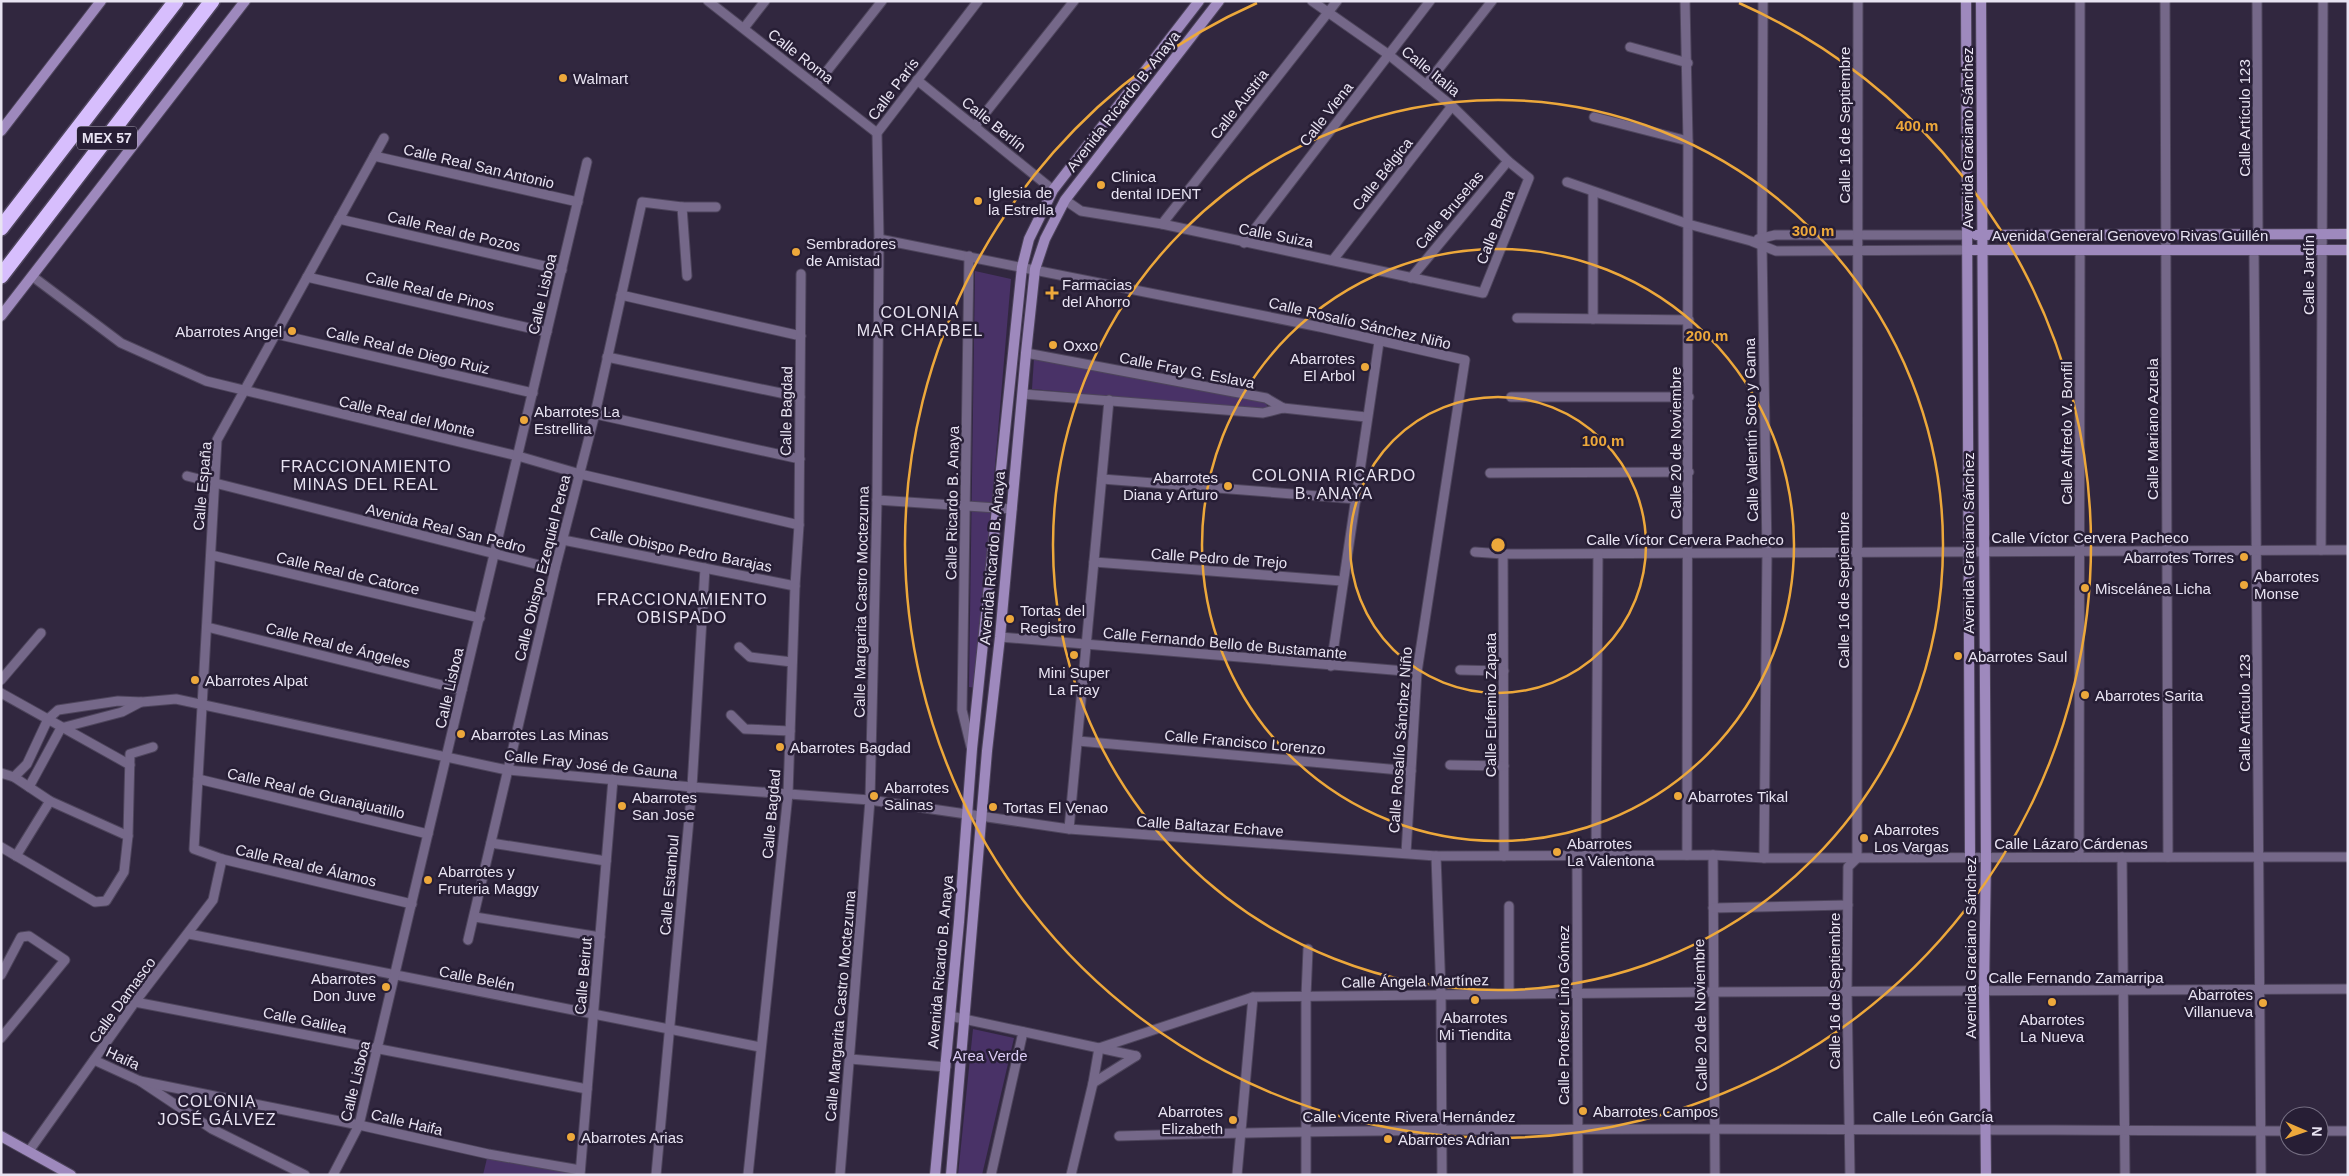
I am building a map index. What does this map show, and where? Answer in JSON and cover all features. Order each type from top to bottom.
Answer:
[{"type":"highway","name":"MEX 57","points":[[1,228],[176,1]]},
{"type":"highway","name":"MEX 57","points":[[1,276],[212,1]]},
{"type":"main road","points":[[1,131],[101,1]]},
{"type":"main road","points":[[1,316],[245,1]]},
{"type":"main road","name":"Avenida Ricardo B. Anaya","points":[[950,1175],[982,816],[1035,269],[1045,239],[1065,200],[1219,1]]},
{"type":"main road","name":"Avenida Graciano Sánchez","points":[[1966,1],[1970,856]]},
{"type":"main road","name":"Avenida Graciano Sánchez","points":[[1981,1],[1986,1175]]},
{"type":"main road","points":[[1198,3],[1210,13]]},
{"type":"main road","name":"Avenida Ricardo B. Anaya","points":[[935,1175],[946,1067],[972,749],[1022,267],[1029,239],[1053,190],[1198,3]]},
{"type":"main road","points":[[1966,88],[1982,87]]},
{"type":"main road","name":"Avenida General Genovevo Rivas Guillén","points":[[1968,235],[2348,234]]},
{"type":"main road","name":"Avenida General Genovevo Rivas Guillén","points":[[1968,250],[2348,250]]},
{"type":"main road","points":[[958,922],[973,923]]},
{"type":"main road","points":[[1,1136],[71,1175]]},
{"type":"street","name":"Calle Roma","points":[[708,1],[877,132]]},
{"type":"street","points":[[744,28],[765,1]]},
{"type":"street","points":[[816,85],[882,1]]},
{"type":"street","name":"Calle París","points":[[879,239],[877,132],[978,1]]},
{"type":"street","points":[[976,126],[1074,1]]},
{"type":"street","name":"Calle Italia","points":[[1312,1],[1388,55],[1452,106],[1508,161],[1524,173]]},
{"type":"street","name":"Calle Austria","points":[[1162,224],[1337,1]]},
{"type":"street","name":"Calle Viena","points":[[1244,243],[1430,1]]},
{"type":"street","points":[[1426,85],[1492,1]]},
{"type":"street","name":"Calle 20 de Noviembre","points":[[1685,1],[1688,63],[1689,320],[1687,856]]},
{"type":"street","name":"Calle Valentín Soto y Gama","points":[[1763,1],[1762,247],[1767,553],[1764,858]]},
{"type":"street","name":"Calle 16 de Septiembre","points":[[1850,1175],[1847,991],[1848,867],[1857,858],[1858,1]]},
{"type":"street","points":[[2080,1],[2080,234]]},
{"type":"street","name":"Calle Mariano Azuela","points":[[2164,1],[2168,857]]},
{"type":"street","name":"Calle Artículo 123","points":[[2257,1],[2258,234]]},
{"type":"street","name":"Calle Jardín","points":[[2321,550],[2323,1]]},
{"type":"street","points":[[1630,47],[1688,63]]},
{"type":"street","name":"Calle Berlín","points":[[917,80],[1053,190]]},
{"type":"street","name":"Calle Bélgica","points":[[1333,260],[1452,106]]},
{"type":"street","points":[[1594,117],[1688,141]]},
{"type":"street","name":"Calle España","points":[[194,849],[217,440],[384,138]]},
{"type":"street","name":"Calle Real San Antonio","points":[[374,156],[578,202]]},
{"type":"street","name":"Calle Bruselas","points":[[1412,278],[1508,161]]},
{"type":"street","name":"Calle Lisboa","points":[[333,1175],[359,1125],[587,162]]},
{"type":"street","name":"Calle Berna","points":[[1483,293],[1529,178],[1524,173]]},
{"type":"street","name":"Avenida General Genovevo Rivas Guillén","points":[[1567,182],[1688,224],[1751,241],[1776,251],[1968,250]]},
{"type":"street","points":[[1593,192],[1593,319]]},
{"type":"street","name":"Calle Suiza","points":[[1065,200],[1081,211],[1162,224],[1483,293]]},
{"type":"street","name":"Calle Obispo Ezequiel Perea","points":[[468,940],[475,917],[507,770],[555,569],[595,414],[642,202],[682,207]]},
{"type":"street","points":[[687,276],[682,207],[716,207]]},
{"type":"street","name":"Calle Real de Pozos","points":[[339,219],[562,270]]},
{"type":"street","name":"Avenida General Genovevo Rivas Guillén","points":[[1751,241],[1775,235],[1968,235]]},
{"type":"street","name":"Calle Rosalío Sánchez Niño","points":[[879,239],[1310,325],[1378,342],[1465,360],[1417,672],[1406,853]]},
{"type":"street","name":"Calle Margarita Castro Moctezuma","points":[[840,1175],[870,800],[877,500],[879,239]]},
{"type":"street","name":"Calle Alfredo V. Bonfil","points":[[2079,857],[2080,250]]},
{"type":"street","name":"Calle Artículo 123","points":[[2254,251],[2261,1175]]},
{"type":"street","name":"Calle Ricardo B. Anaya","points":[[969,256],[962,710],[972,749]]},
{"type":"street","name":"Calle Bagdad","points":[[748,1175],[788,794],[794,586],[799,525],[801,274]]},
{"type":"street","name":"Calle Real del Monte","points":[[32,276],[121,343],[206,381],[518,456],[580,474],[799,525]]},
{"type":"street","name":"Calle Real de Pinos","points":[[307,277],[547,332]]},
{"type":"street","points":[[621,295],[801,336]]},
{"type":"street","points":[[1517,318],[1689,320]]},
{"type":"street","name":"Calle Real de Diego Ruiz","points":[[276,334],[533,393]]},
{"type":"street","points":[[1331,666],[1342,581],[1357,499],[1366,417],[1378,342]]},
{"type":"street","name":"Calle Fray G. Eslava","points":[[1026,353],[1266,398],[1283,408]]},
{"type":"street","points":[[607,357],[800,397]]},
{"type":"street","name":"Calle Fray G. Eslava","points":[[1023,394],[1263,413],[1283,408],[1366,417]]},
{"type":"street","points":[[1511,397],[1689,397]]},
{"type":"street","points":[[1070,829],[1109,400]]},
{"type":"street","points":[[595,414],[800,459]]},
{"type":"street","points":[[1490,473],[1689,472]]},
{"type":"street","name":"Avenida Real San Pedro","points":[[186,476],[555,569]]},
{"type":"street","points":[[1102,479],[1357,499]]},
{"type":"street","points":[[877,500],[1012,509]]},
{"type":"street","name":"Calle Obispo Pedro Barajas","points":[[563,540],[794,586]]},
{"type":"street","name":"Calle Víctor Cervera Pacheco","points":[[1475,552],[1503,554],[1598,554],[2348,550]]},
{"type":"street","name":"Calle Eufemio Zapata","points":[[1503,554],[1504,856]]},
{"type":"street","points":[[1596,856],[1598,554]]},
{"type":"street","name":"Calle Real de Catorce","points":[[211,555],[480,618]]},
{"type":"street","name":"Calle Pedro de Trejo","points":[[1094,562],[1342,581]]},
{"type":"street","name":"Calle Estambul","points":[[656,1175],[692,787],[705,568]]},
{"type":"street","name":"Calle Real de Ángeles","points":[[207,627],[462,690]]},
{"type":"street","points":[[1,680],[41,633]]},
{"type":"street","name":"Calle Fernando Bello de Bustamante","points":[[1000,638],[1417,672]]},
{"type":"street","points":[[739,647],[750,658],[792,662]]},
{"type":"street","points":[[1460,670],[1504,671]]},
{"type":"street","points":[[1,693],[130,765]]},
{"type":"street","name":"Calle Fray José de Gauna","points":[[142,702],[176,698],[203,703],[507,770],[692,787],[870,800],[982,816]]},
{"type":"street","points":[[14,777],[27,764],[48,719],[58,710],[118,701],[142,702]]},
{"type":"street","points":[[30,787],[61,728],[122,712],[142,702]]},
{"type":"street","points":[[730,715],[745,729],[790,731]]},
{"type":"street","name":"Calle Francisco Lorenzo","points":[[1078,741],[1411,771]]},
{"type":"street","points":[[1,847],[95,902],[101,903],[106,901],[124,872],[128,836],[130,754],[153,746]]},
{"type":"street","points":[[1450,765],[1504,766]]},
{"type":"street","points":[[1,773],[14,777],[50,801],[128,836]]},
{"type":"street","name":"Calle Beirut","points":[[580,1172],[613,779]]},
{"type":"street","name":"Calle Real de Guanajuatillo","points":[[198,780],[428,834]]},
{"type":"street","points":[[16,856],[50,801]]},
{"type":"street","name":"Calle Baltazar Echave","points":[[982,816],[1070,829],[1436,856],[1596,856]]},
{"type":"street","points":[[491,843],[606,861]]},
{"type":"street","name":"Calle Real de Álamos","points":[[194,849],[222,859],[412,904]]},
{"type":"street","points":[[1436,856],[1441,994],[1442,1175]]},
{"type":"street","name":"Calle Profesor Lino Gómez","points":[[1577,856],[1578,1175]]},
{"type":"street","name":"Calle Lázaro Cárdenas","points":[[1596,856],[1764,858],[1970,856],[2348,857]]},
{"type":"street","name":"Calle 20 de Noviembre","points":[[1713,856],[1715,1175]]},
{"type":"street","points":[[2122,857],[2125,1175]]},
{"type":"street","name":"Calle Damasco","points":[[29,1152],[135,1002],[189,934],[213,900],[222,859]]},
{"type":"street","points":[[1713,908],[1848,905]]},
{"type":"street","points":[[1509,993],[1510,906]]},
{"type":"street","points":[[475,917],[600,937]]},
{"type":"street","name":"Calle Belén","points":[[189,934],[760,1047]]},
{"type":"street","points":[[1,975],[21,936],[29,936],[65,960],[1,1038]]},
{"type":"street","points":[[1306,1175],[1306,996],[1308,949]]},
{"type":"street","name":"Calle Fernando Zamarripa","points":[[1714,992],[2348,989]]},
{"type":"street","name":"Calle Ángela Martínez","points":[[1099,1048],[1253,997],[1714,992]]},
{"type":"street","points":[[1237,1175],[1253,997]]},
{"type":"street","name":"Calle Galilea","points":[[135,1002],[378,1047],[587,1089]]},
{"type":"street","points":[[950,1016],[1136,1056],[1094,1083]]},
{"type":"street","points":[[991,1175],[1024,1032]]},
{"type":"street","points":[[1071,1175],[1094,1083],[1099,1048]]},
{"type":"street","points":[[850,1058],[946,1067]]},
{"type":"street","name":"Haifa","points":[[94,1060],[140,1082]]},
{"type":"street","points":[[140,1082],[212,1129],[305,1175]]},
{"type":"street","name":"Calle Haifa","points":[[140,1082],[359,1125],[488,1154],[580,1172]]},
{"type":"street","name":"Calle León García","points":[[1578,1129],[2279,1131]]},
{"type":"street","name":"Calle Vicente Rivera Hernández","points":[[1119,1136],[1306,1130],[1578,1129]]},
{"type":"street","points":[[2329,1131],[2348,1131]]},
{"type":"green space","points":[[975,271],[1011,279],[976,688],[969,687]]},
{"type":"green space","points":[[1034,358],[1265,403],[1268,407],[1264,410],[1032,389]]},
{"type":"green space","name":"Area Verde","points":[[973,1029],[1014,1038],[982,1175],[958,1175]]},
{"type":"green space","points":[[488,1154],[575,1170],[574,1175],[483,1175]]},
{"type":"place","name":"Walmart","points":[[563,78]]},
{"type":"place","name":"Clinica dental IDENT","points":[[1101,185]]},
{"type":"place","name":"Iglesia de la Estrella","points":[[978,201]]},
{"type":"place","name":"Sembradores de Amistad","points":[[796,252]]},
{"type":"place","name":"Farmacias del Ahorro","points":[[1052,293]]},
{"type":"place","name":"Abarrotes Angel","points":[[292,331]]},
{"type":"place","name":"Oxxo","points":[[1053,345]]},
{"type":"place","name":"Abarrotes El Arbol","points":[[1365,367]]},
{"type":"place","name":"Abarrotes La Estrellita","points":[[524,420]]},
{"type":"place","name":"Abarrotes Diana y Arturo","points":[[1228,486]]},
{"type":"place","name":"Abarrotes Torres","points":[[2244,557]]},
{"type":"place","name":"Abarrotes Monse","points":[[2244,585]]},
{"type":"place","name":"Miscelánea Licha","points":[[2085,588]]},
{"type":"place","name":"Tortas del Registro","points":[[1010,619]]},
{"type":"place","name":"Mini Super La Fray","points":[[1074,655]]},
{"type":"place","name":"Abarrotes Saul","points":[[1958,656]]},
{"type":"place","name":"Abarrotes Alpat","points":[[195,680]]},
{"type":"place","name":"Abarrotes Sarita","points":[[2085,695]]},
{"type":"place","name":"Abarrotes Las Minas","points":[[461,734]]},
{"type":"place","name":"Abarrotes Bagdad","points":[[780,747]]},
{"type":"place","name":"Abarrotes Salinas","points":[[874,796]]},
{"type":"place","name":"Abarrotes Tikal","points":[[1678,796]]},
{"type":"place","name":"Abarrotes San Jose","points":[[622,806]]},
{"type":"place","name":"Tortas El Venao","points":[[993,807]]},
{"type":"place","name":"Abarrotes Los Vargas","points":[[1864,838]]},
{"type":"place","name":"Abarrotes La Valentona","points":[[1557,852]]},
{"type":"place","name":"Abarrotes y Fruteria Maggy","points":[[428,880]]},
{"type":"place","name":"Abarrotes Don Juve","points":[[386,987]]},
{"type":"place","name":"Abarrotes Mi Tiendita","points":[[1475,1000]]},
{"type":"place","name":"Abarrotes La Nueva","points":[[2052,1002]]},
{"type":"place","name":"Abarrotes Villanueva","points":[[2263,1003]]},
{"type":"place","name":"Abarrotes Campos","points":[[1583,1111]]},
{"type":"place","name":"Abarrotes Elizabeth","points":[[1233,1120]]},
{"type":"place","name":"Abarrotes Arias","points":[[571,1137]]},
{"type":"place","name":"Abarrotes Adrian","points":[[1388,1139]]},
{"type":"district","name":"COLONIA MAR CHARBEL","points":[[920,321]]},
{"type":"district","name":"FRACCIONAMIENTO MINAS DEL REAL","points":[[366,475]]},
{"type":"district","name":"COLONIA RICARDO B. ANAYA","points":[[1334,484]]},
{"type":"district","name":"FRACCIONAMIENTO OBISPADO","points":[[682,608]]},
{"type":"district","name":"COLONIA JOSÉ GÁLVEZ","points":[[217,1110]]}]
